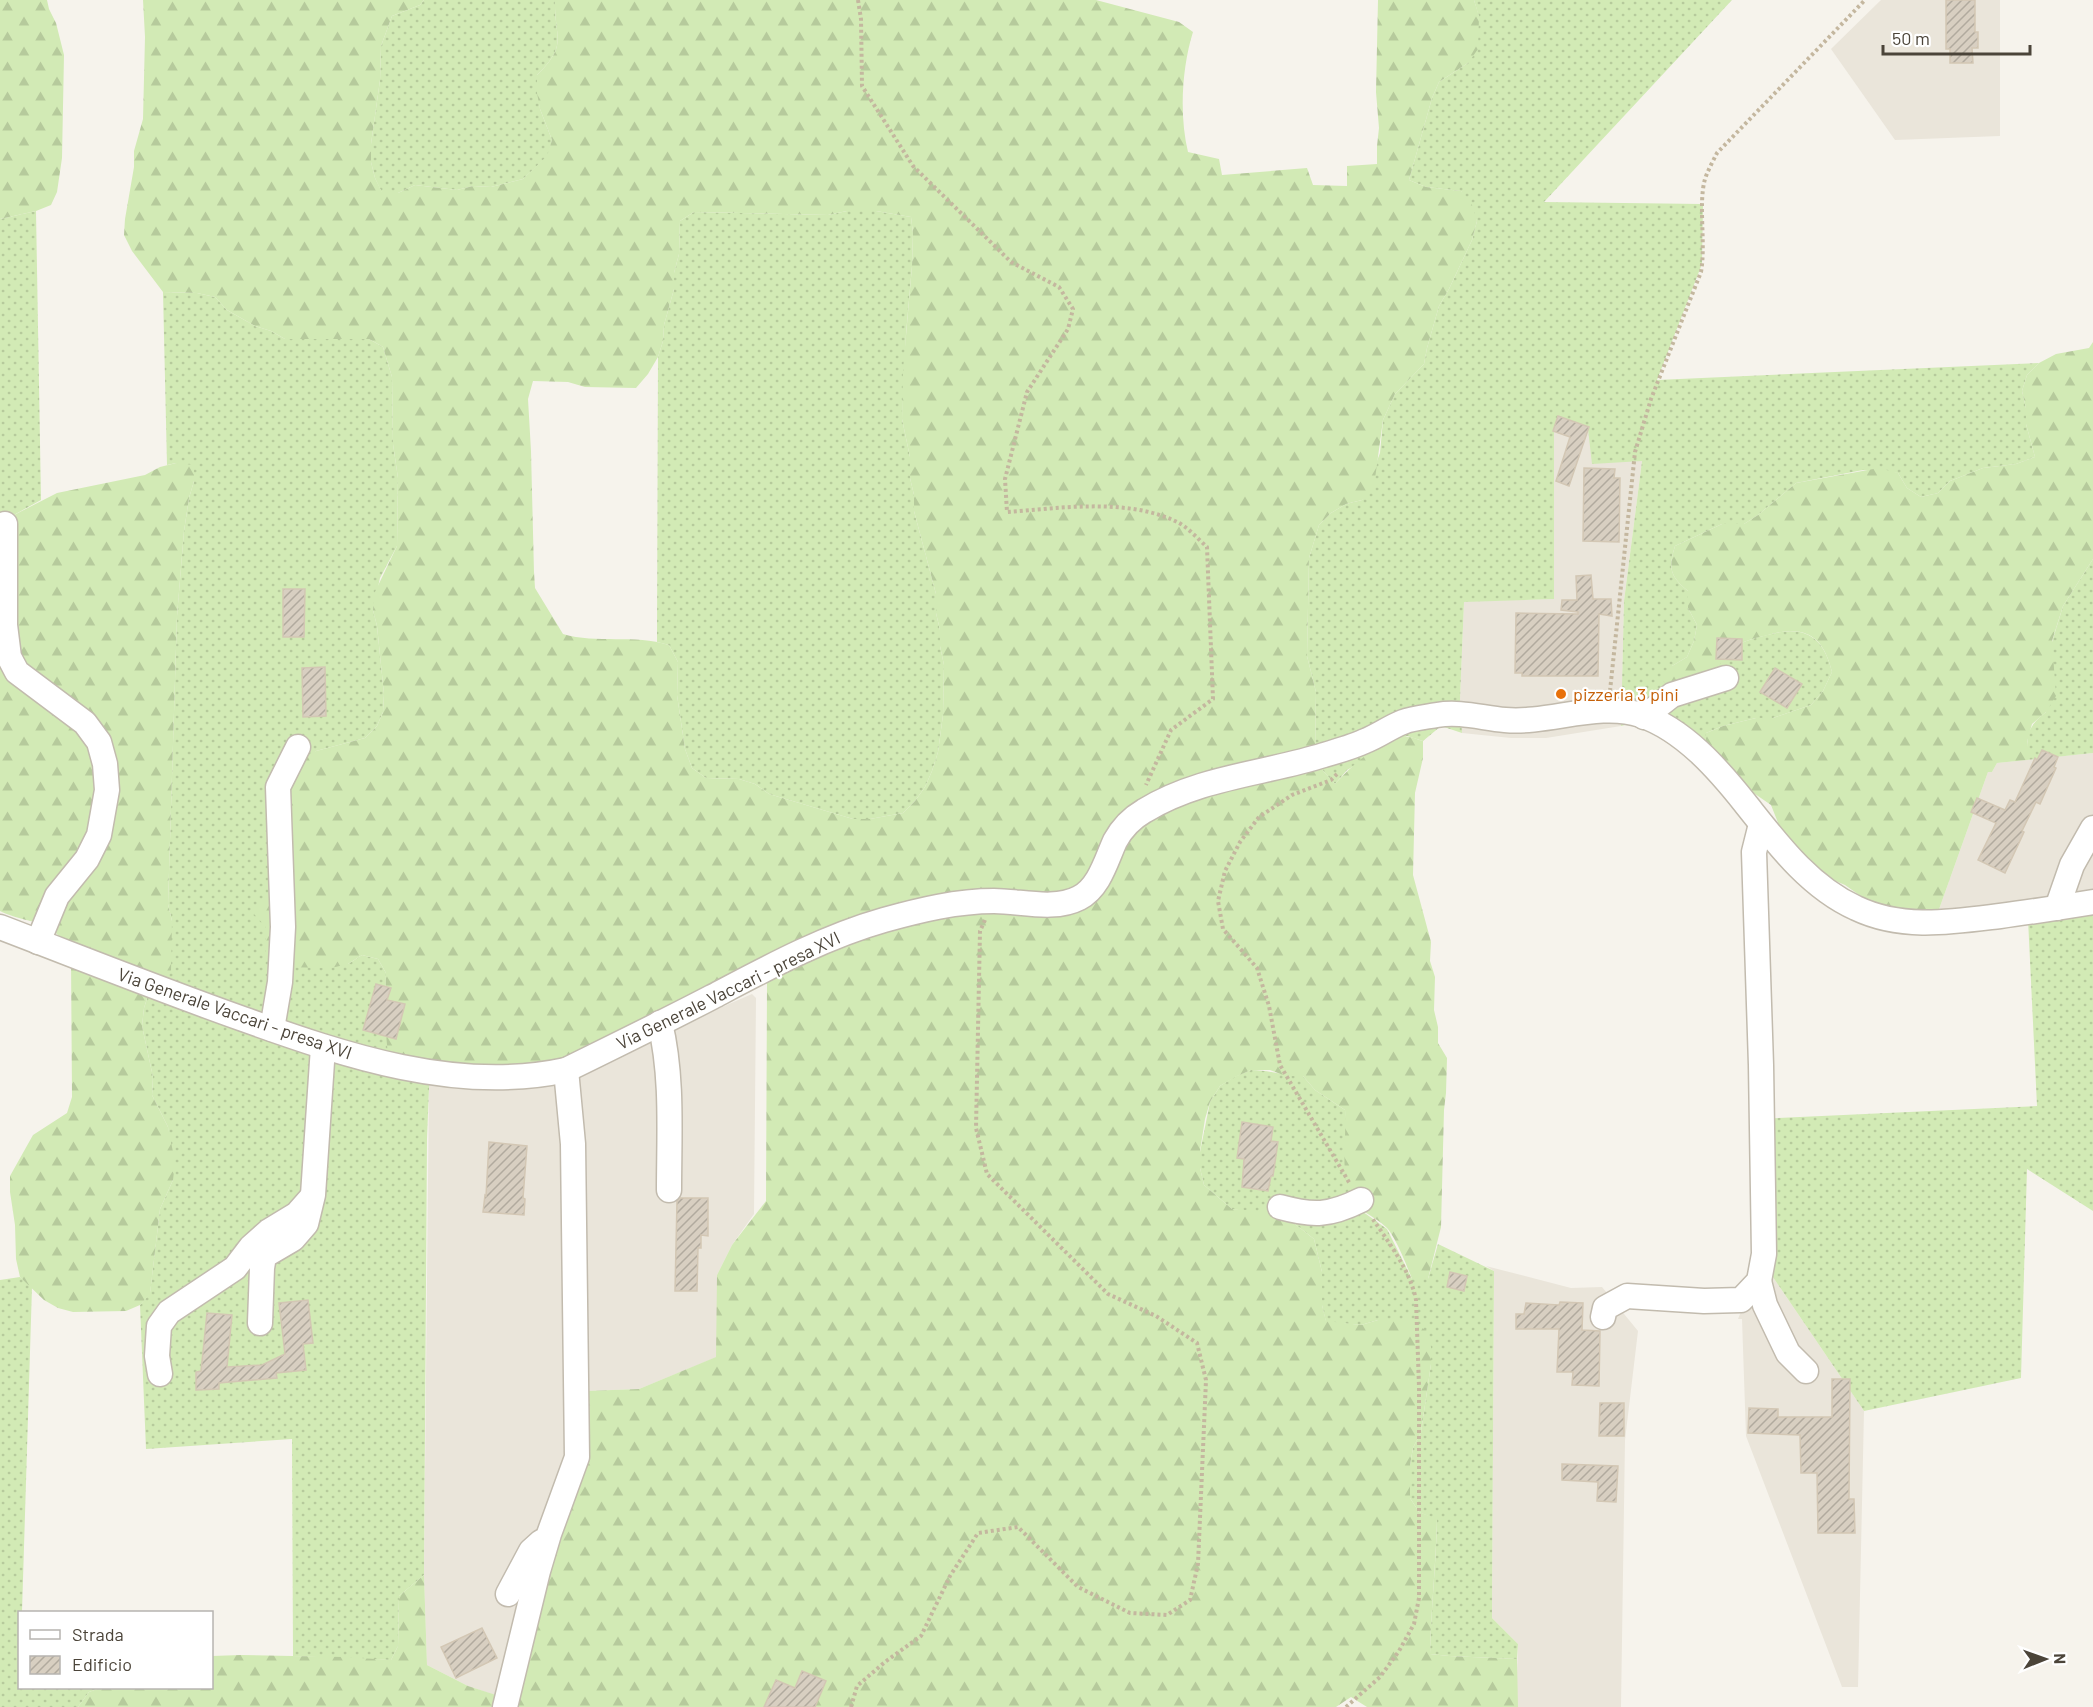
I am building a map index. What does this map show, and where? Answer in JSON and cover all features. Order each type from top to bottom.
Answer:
[{"type":"street","points":[[5,524],[5,625],[9,657],[17,672],[85,723],[99,742],[105,764],[107,790],[99,836],[87,860],[57,896],[38,942]]},
{"type":"street","points":[[1644,717],[1672,695],[1726,678]]},
{"type":"street","name":"Via Generale Vaccari - presa XVI","points":[[0,927],[272,1029],[374,1062],[405,1068],[478,1076],[541,1075],[566,1070],[767,968],[849,931],[929,908],[995,901],[1056,904],[1081,897],[1095,883],[1108,861],[1117,838],[1127,824],[1146,810],[1206,783],[1290,765],[1362,743],[1404,722],[1441,714],[1471,714],[1506,720],[1536,720],[1609,710],[1644,717],[1691,745],[1730,784],[1784,852],[1821,886],[1855,908],[1888,919],[1918,924],[1952,922],[2093,902]]},
{"type":"street","points":[[272,1029],[280,982],[283,927],[278,787],[298,747]]},
{"type":"street","points":[[1761,824],[1754,852],[1764,1242],[1759,1281],[1765,1305],[1788,1353],[1806,1371]]},
{"type":"street","points":[[2057,908],[2072,865],[2093,828]]},
{"type":"street","points":[[660,1023],[666,1046],[668,1079],[669,1190]]},
{"type":"street","points":[[260,1323],[264,1256],[293,1239],[306,1224],[313,1195],[323,1047]]},
{"type":"street","points":[[506,1707],[549,1534],[577,1457],[573,1144],[566,1070]]},
{"type":"street","points":[[160,1374],[157,1356],[159,1326],[170,1312],[235,1268],[251,1247],[269,1231],[297,1214],[313,1195]]},
{"type":"street","points":[[1280,1207],[1307,1214],[1340,1211],[1360,1200]]},
{"type":"street","points":[[1603,1317],[1605,1308],[1627,1296],[1704,1301],[1741,1300],[1759,1281]]},
{"type":"street","points":[[508,1594],[531,1551],[549,1534]]},
{"type":"path","points":[[858,0],[861,19],[862,86],[913,166],[1011,262],[1059,286],[1073,309],[1068,329],[1027,392],[1005,479],[1007,512],[1066,507],[1133,508],[1177,521],[1207,547],[1213,699],[1171,730],[1142,792]]},
{"type":"path","points":[[1609,710],[1616,618],[1635,452],[1651,399],[1701,272],[1704,253],[1705,178],[1717,153],[1865,0]]},
{"type":"path","points":[[851,1707],[857,1686],[921,1636],[950,1576],[978,1533],[1018,1527],[1078,1587],[1130,1613],[1167,1616],[1190,1600],[1198,1564],[1206,1380],[1197,1343],[1156,1316],[1108,1294],[987,1174],[976,1128],[977,1033],[980,932],[995,901]]},
{"type":"shaded area","points":[[1881,0],[2000,0],[2000,136],[1895,140],[1831,49]]},
{"type":"shaded area","points":[[1588,429],[1642,461],[1624,601],[1621,726],[1546,738],[1511,738],[1462,733],[1460,699],[1464,601],[1554,599],[1553,432]]},
{"type":"shaded area","points":[[2093,753],[2093,896],[1937,915],[1988,772],[1992,772],[1997,763]]},
{"type":"shaded area","points":[[752,994],[756,998],[754,1214],[732,1245],[717,1275],[717,1357],[639,1389],[585,1391],[587,1468],[553,1549],[515,1702],[468,1686],[427,1665],[424,1575],[429,1083],[667,1031]]},
{"type":"shaded area","points":[[1762,1261],[1864,1411],[1858,1687],[1842,1687],[1746,1436],[1742,1319],[1738,1319]]},
{"type":"shaded area","points":[[1486,1266],[1571,1288],[1602,1287],[1638,1331],[1625,1440],[1621,1707],[1518,1707],[1516,1703],[1518,1644],[1492,1618],[1494,1271]]},
{"type":"green space","points":[[0,0],[47,0],[56,23],[64,55],[62,158],[57,192],[51,205],[36,211],[0,219]]},
{"type":"green space","points":[[143,0],[424,0],[420,5],[392,16],[381,46],[380,80],[371,144],[371,162],[382,192],[398,193],[415,185],[457,190],[473,186],[491,187],[523,179],[547,156],[552,140],[540,109],[537,75],[553,56],[558,40],[555,0],[1096,0],[1179,22],[1193,32],[1186,60],[1183,91],[1183,123],[1188,152],[1219,159],[1222,175],[1307,168],[1313,185],[1347,186],[1347,166],[1377,164],[1378,0],[1474,0],[1479,16],[1478,49],[1468,63],[1439,82],[1432,98],[1409,180],[1426,187],[1461,191],[1472,205],[1477,221],[1472,240],[1439,306],[1424,364],[1395,394],[1383,420],[1374,486],[1362,500],[1346,504],[1331,513],[1319,525],[1309,558],[1307,656],[1316,692],[1315,758],[1335,784],[1357,762],[1386,743],[1407,737],[1423,741],[1423,758],[1415,793],[1413,875],[1431,942],[1430,961],[1435,977],[1434,1010],[1438,1027],[1438,1043],[1447,1058],[1441,1227],[1428,1279],[1412,1279],[1401,1252],[1387,1228],[1361,1209],[1353,1200],[1345,1174],[1345,1110],[1315,1090],[1303,1076],[1286,1076],[1270,1070],[1251,1070],[1220,1086],[1210,1102],[1205,1119],[1200,1168],[1204,1185],[1232,1209],[1270,1212],[1286,1217],[1314,1239],[1322,1272],[1322,1305],[1326,1321],[1361,1325],[1378,1320],[1411,1321],[1427,1331],[1431,1347],[1431,1364],[1421,1432],[1413,1448],[1410,1465],[1410,1498],[1419,1512],[1437,1519],[1430,1654],[1517,1659],[1518,1707],[1367,1707],[1351,1697],[1336,1707],[78,1707],[89,1692],[97,1689],[213,1689],[213,1656],[343,1657],[391,1660],[398,1646],[399,1596],[424,1575],[427,1665],[468,1686],[515,1701],[553,1549],[587,1468],[585,1391],[639,1389],[716,1357],[717,1275],[732,1245],[766,1201],[767,984],[762,963],[558,1067],[495,1072],[388,1056],[385,1022],[386,973],[378,959],[362,955],[348,964],[331,968],[280,967],[266,959],[266,927],[254,914],[263,901],[279,893],[272,829],[265,814],[277,804],[297,765],[316,751],[365,738],[377,726],[383,712],[384,694],[377,626],[373,610],[374,594],[397,546],[398,478],[393,444],[392,377],[383,347],[369,339],[285,339],[227,310],[215,297],[197,293],[163,292],[132,251],[124,235],[134,167],[134,151],[143,119],[145,37]],"holes":[[[847,211],[876,211],[911,217],[912,266],[903,370],[902,419],[910,457],[914,511],[936,594],[936,613],[944,665],[943,715],[938,752],[932,771],[915,801],[903,813],[870,819],[853,819],[769,794],[755,784],[739,779],[706,778],[692,768],[685,749],[677,695],[678,662],[669,645],[642,640],[589,638],[563,634],[535,588],[528,399],[533,381],[568,382],[585,387],[636,388],[658,357],[674,289],[674,273],[679,254],[680,221],[694,212],[828,215]]]},
{"type":"green space","points":[[424,0],[555,0],[558,40],[553,56],[537,75],[540,109],[552,140],[548,156],[523,179],[491,187],[473,186],[457,190],[415,185],[398,193],[382,193],[371,162],[371,144],[380,80],[381,46],[392,16],[420,5]]},
{"type":"green space","points":[[1474,0],[1732,0],[1544,202],[1703,204],[1702,264],[1657,380],[2039,363],[2027,375],[2022,391],[2026,408],[2026,424],[2035,457],[2016,464],[1983,468],[1950,481],[1938,493],[1921,497],[1907,488],[1898,473],[1863,470],[1796,483],[1744,524],[1722,524],[1675,546],[1672,572],[1677,581],[1688,591],[1688,608],[1697,625],[1694,641],[1687,657],[1672,666],[1710,679],[1722,659],[1736,646],[1758,637],[1792,631],[1810,636],[1817,641],[1828,659],[1832,672],[1823,691],[1811,705],[1773,718],[1756,718],[1723,726],[1706,733],[1706,750],[1646,720],[1621,726],[1624,601],[1642,461],[1592,464],[1588,429],[1554,432],[1554,599],[1464,602],[1460,699],[1462,733],[1441,726],[1423,741],[1407,736],[1347,770],[1335,784],[1315,758],[1316,692],[1307,656],[1309,558],[1319,525],[1331,513],[1346,504],[1362,500],[1380,453],[1383,420],[1395,394],[1424,364],[1439,306],[1472,240],[1477,221],[1461,191],[1426,187],[1409,180],[1432,98],[1439,82],[1468,63],[1479,17]]},
{"type":"green space","points":[[36,211],[41,500],[12,516],[0,516],[0,219]]},
{"type":"green space","points":[[847,211],[876,211],[911,217],[912,266],[902,419],[910,457],[914,511],[936,594],[936,613],[944,665],[943,715],[938,752],[925,787],[903,813],[870,819],[853,819],[769,794],[755,784],[739,779],[706,778],[692,768],[685,749],[677,695],[678,662],[669,645],[657,642],[658,357],[674,289],[674,273],[679,254],[680,221],[694,212],[828,215]]},
{"type":"green space","points":[[163,292],[197,293],[215,297],[227,310],[285,339],[369,339],[383,347],[392,377],[393,444],[398,478],[397,546],[380,578],[373,610],[377,626],[384,694],[383,712],[377,726],[365,738],[316,751],[273,829],[278,843],[266,927],[266,959],[348,964],[362,955],[378,959],[386,973],[385,1022],[430,1063],[427,1139],[424,1575],[399,1596],[398,1646],[391,1660],[293,1656],[292,1439],[146,1449],[140,1305],[150,1293],[160,1209],[173,1180],[168,1127],[152,1095],[153,1077],[142,1026],[144,1008],[172,921],[168,904],[177,616],[184,531],[194,481],[176,463],[167,465]]},
{"type":"green space","points":[[2093,342],[2093,559],[2063,606],[2052,641],[2056,696],[2046,712],[2032,724],[2027,742],[2027,760],[1997,763],[1992,772],[1988,772],[1937,915],[1872,904],[1845,885],[1826,877],[1786,843],[1771,805],[1729,776],[1706,750],[1706,733],[1723,726],[1756,718],[1773,718],[1811,705],[1823,691],[1832,672],[1823,649],[1818,641],[1810,636],[1792,631],[1754,639],[1741,643],[1729,651],[1711,678],[1676,692],[1662,680],[1672,666],[1687,657],[1694,641],[1697,625],[1688,608],[1688,591],[1677,581],[1672,572],[1675,546],[1722,524],[1744,524],[1796,483],[1879,468],[1898,473],[1907,488],[1921,497],[1938,493],[1950,481],[1983,468],[2016,464],[2035,457],[2026,424],[2026,408],[2022,391],[2027,375],[2039,363],[2056,354],[2089,348]]},
{"type":"green space","points":[[176,463],[194,465],[194,481],[184,531],[177,616],[168,904],[172,921],[171,971],[153,979],[144,1008],[142,1026],[153,1077],[152,1095],[168,1127],[175,1162],[173,1180],[160,1209],[150,1294],[140,1305],[126,1311],[73,1312],[58,1308],[44,1300],[20,1277],[16,1259],[10,1176],[33,1135],[67,1113],[72,1097],[71,957],[57,934],[50,928],[0,911],[0,516],[12,516],[57,493],[145,475],[160,467]]},
{"type":"green space","points":[[2093,559],[2093,753],[2027,760],[2029,733],[2046,712],[2052,642],[2063,606]]},
{"type":"green space","points":[[2093,910],[2093,1211],[2027,1169],[2021,1378],[1864,1411],[1762,1261],[1756,1119],[2037,1106],[2028,919]]},
{"type":"green space","points":[[1251,1070],[1303,1076],[1315,1090],[1345,1110],[1359,1209],[1387,1229],[1412,1279],[1428,1279],[1438,1244],[1494,1271],[1492,1618],[1518,1644],[1517,1659],[1430,1654],[1437,1520],[1419,1512],[1410,1498],[1410,1465],[1413,1448],[1421,1432],[1431,1364],[1431,1347],[1378,1320],[1361,1325],[1326,1322],[1322,1305],[1322,1272],[1314,1239],[1286,1217],[1232,1209],[1204,1185],[1200,1168],[1200,1152],[1210,1102],[1220,1086]]},
{"type":"green space","points":[[20,1277],[32,1287],[22,1611],[18,1611],[18,1689],[97,1689],[89,1692],[78,1707],[0,1707],[0,1280]]},
{"type":"building","points":[[1946,0],[1975,0],[1975,32],[1978,32],[1978,48],[1972,48],[1973,63],[1950,63],[1950,49],[1946,49]]},
{"type":"building","points":[[1558,416],[1589,427],[1569,486],[1556,481],[1570,437],[1553,431]]},
{"type":"building","points":[[1584,468],[1615,469],[1614,478],[1620,478],[1619,542],[1583,541]]},
{"type":"building","points":[[1591,575],[1593,599],[1611,599],[1612,616],[1599,614],[1598,676],[1522,676],[1522,673],[1515,673],[1516,613],[1578,614],[1578,612],[1561,610],[1562,600],[1577,600],[1576,576]]},
{"type":"building","points":[[283,589],[305,589],[304,637],[283,637]]},
{"type":"building","points":[[1717,638],[1742,639],[1742,660],[1716,659]]},
{"type":"building","points":[[325,667],[326,716],[303,717],[302,668]]},
{"type":"building","points":[[1775,668],[1802,684],[1787,708],[1760,692]]},
{"type":"building","points":[[2042,750],[2058,757],[2054,767],[2056,768],[2040,804],[2036,802],[2005,873],[1978,860],[1996,823],[1971,812],[1977,798],[2005,810],[2010,800],[2015,802],[2035,758],[2037,760]]},
{"type":"building","points":[[376,984],[391,988],[387,1000],[405,1004],[396,1039],[363,1030]]},
{"type":"building","points":[[1242,1122],[1273,1127],[1271,1141],[1278,1142],[1273,1176],[1271,1176],[1268,1191],[1242,1187],[1244,1159],[1237,1158]]},
{"type":"building","points":[[489,1142],[527,1146],[524,1215],[483,1212]]},
{"type":"building","points":[[680,1198],[708,1198],[708,1236],[701,1235],[701,1248],[698,1248],[697,1291],[675,1291],[677,1201]]},
{"type":"building","points":[[1450,1272],[1467,1276],[1464,1291],[1447,1287]]},
{"type":"building","points":[[308,1300],[313,1343],[303,1344],[306,1370],[276,1373],[277,1378],[219,1383],[219,1389],[196,1390],[196,1372],[201,1371],[207,1313],[232,1315],[227,1367],[262,1365],[285,1354],[279,1303]]},
{"type":"building","points":[[1560,1302],[1583,1303],[1582,1330],[1600,1331],[1599,1386],[1572,1385],[1573,1372],[1557,1372],[1559,1329],[1516,1329],[1516,1314],[1524,1314],[1526,1303],[1559,1305]]},
{"type":"building","points":[[1832,1379],[1850,1379],[1849,1499],[1854,1499],[1855,1533],[1818,1533],[1817,1473],[1801,1473],[1800,1435],[1748,1433],[1749,1408],[1778,1409],[1778,1417],[1832,1417]]},
{"type":"building","points":[[1600,1403],[1624,1403],[1624,1436],[1599,1436]]},
{"type":"building","points":[[1562,1464],[1618,1466],[1616,1502],[1597,1501],[1598,1482],[1562,1480]]},
{"type":"building","points":[[482,1628],[497,1658],[456,1678],[441,1647]]},
{"type":"building","points":[[802,1671],[826,1681],[815,1707],[764,1707],[776,1680],[795,1688]]},
{"type":"place","name":"pizzeria 3 pini","points":[[1561,694]]}]
